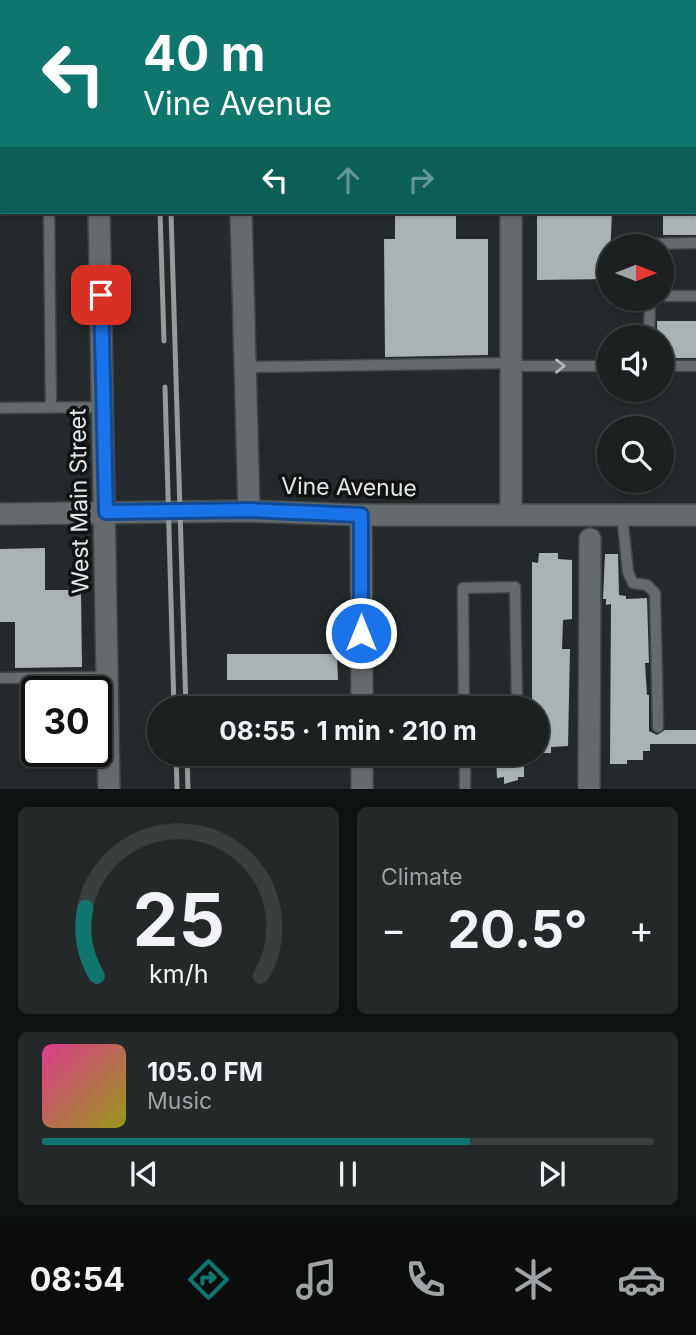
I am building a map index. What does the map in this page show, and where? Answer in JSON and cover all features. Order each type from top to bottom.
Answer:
[{"type":"street","name":"West Main Street","points":[[99,214],[108,676]]},
{"type":"street","points":[[241,214],[250,510]]},
{"type":"street","points":[[511,214],[511,514]]},
{"type":"street","name":"Vine Avenue","points":[[0,514],[250,510],[361,515],[696,515]]},
{"type":"street","points":[[361,515],[362,696]]},
{"type":"street","points":[[589,789],[590,539]]},
{"type":"street","points":[[362,766],[362,789]]},
{"type":"street","name":"West Main Street","points":[[109,767],[109,789]]},
{"type":"lane","points":[[49,214],[51,407]]},
{"type":"lane","points":[[674,243],[696,243]]},
{"type":"lane","points":[[674,296],[696,296]]},
{"type":"lane","points":[[246,367],[597,366]]},
{"type":"lane","points":[[674,366],[696,366]]},
{"type":"lane","points":[[0,408],[103,407]]},
{"type":"lane","points":[[622,515],[628,572],[633,583],[647,585],[654,593],[658,727]]},
{"type":"lane","points":[[464,696],[463,588],[515,587],[517,696]]},
{"type":"lane","points":[[0,678],[21,678]]},
{"type":"lane","points":[[465,766],[465,789]]},
{"type":"building","points":[[395,214],[456,214],[456,239],[488,239],[488,355],[385,357],[384,239],[395,239]]},
{"type":"building","points":[[537,214],[612,214],[611,234],[597,234],[597,279],[537,280]]},
{"type":"building","points":[[663,214],[696,214],[696,235],[663,234]]},
{"type":"building","points":[[657,321],[696,321],[696,358],[674,358],[674,325],[657,325]]},
{"type":"building","points":[[45,548],[45,590],[81,590],[82,667],[15,668],[15,622],[0,622],[0,549]]},
{"type":"building","points":[[539,553],[558,553],[558,559],[572,560],[572,619],[563,620],[562,649],[570,649],[568,746],[551,747],[551,753],[549,696],[532,696],[532,562],[538,563]]},
{"type":"building","points":[[605,554],[618,554],[619,595],[626,596],[626,599],[647,598],[649,663],[645,663],[649,695],[649,731],[657,735],[665,730],[696,730],[696,744],[650,744],[650,751],[643,751],[643,760],[627,760],[627,764],[610,764],[611,604],[606,605],[606,599],[603,599]]},
{"type":"building","points":[[227,654],[337,654],[338,680],[227,680]]},
{"type":"building","points":[[496,766],[524,766],[524,777],[518,777],[518,780],[504,784],[504,777],[497,778]]},
{"type":"railway","points":[[160,214],[164,341]]},
{"type":"railway","points":[[171,214],[186,696]]},
{"type":"railway","points":[[165,387],[174,696]]},
{"type":"railway","points":[[176,766],[177,789]]},
{"type":"railway","points":[[187,766],[188,789]]},
{"type":"route","points":[[101,295],[106,512],[250,510],[361,515],[361,633]]}]
